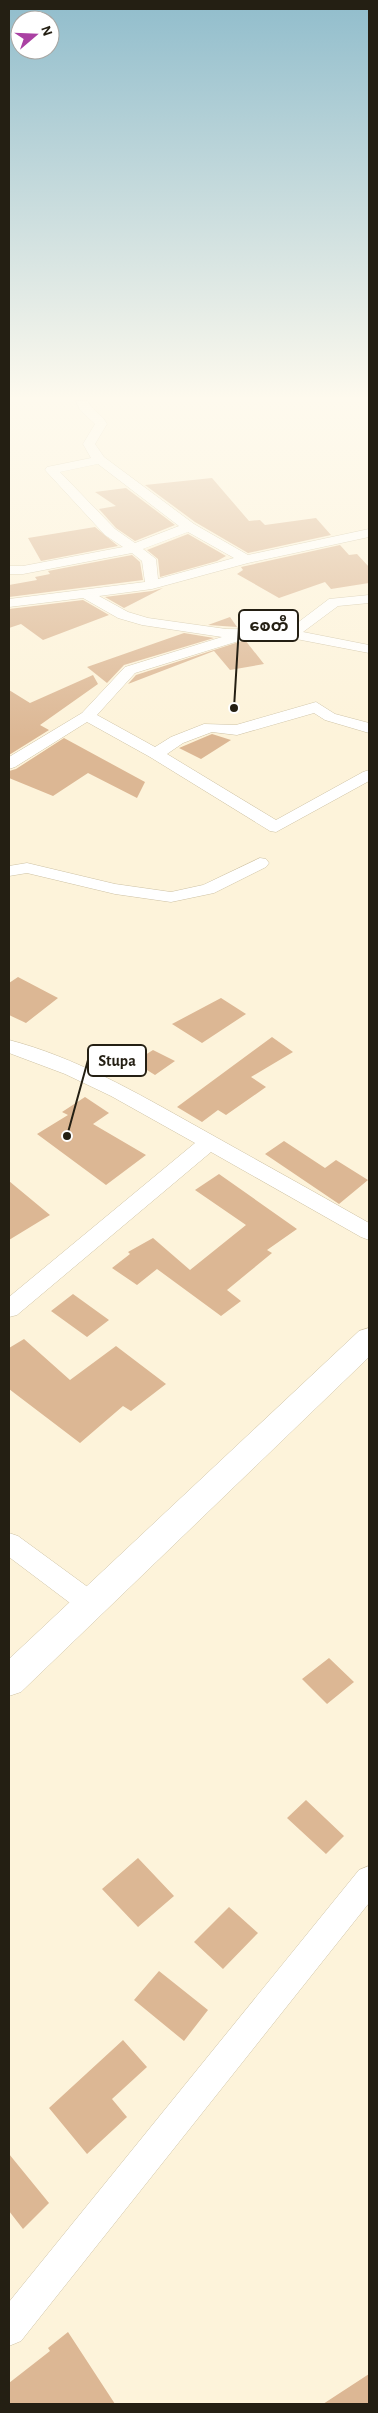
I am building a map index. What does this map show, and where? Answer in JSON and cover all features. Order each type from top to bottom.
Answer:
[{"type":"main road","points":[[9,1680],[92,1604],[369,1338]]},
{"type":"street","points":[[92,514],[110,532],[149,559],[152,585]]},
{"type":"street","points":[[171,514],[189,527],[246,559]]},
{"type":"street","points":[[9,570],[23,570],[134,549],[189,527]]},
{"type":"street","points":[[9,603],[152,585],[246,559],[363,534],[369,548]]},
{"type":"street","points":[[86,594],[122,615],[148,622],[226,633],[291,634],[369,649]]},
{"type":"street","points":[[291,634],[334,602],[369,599]]},
{"type":"street","points":[[9,764],[87,716],[130,670],[249,634]]},
{"type":"street","points":[[156,754],[177,740],[210,728],[237,730],[316,707],[330,717],[369,728]]},
{"type":"street","points":[[87,716],[156,754],[276,827],[369,776]]},
{"type":"street","points":[[9,871],[27,868],[115,888],[172,897],[208,889],[260,863]]},
{"type":"street","points":[[9,1046],[72,1070],[118,1091],[369,1232]]},
{"type":"street","points":[[9,1309],[210,1142]]},
{"type":"street","points":[[9,1543],[92,1604]]},
{"type":"street","points":[[9,2329],[369,1880]]},
{"type":"building","points":[[103,514],[160,514],[175,525],[135,541],[116,528]]},
{"type":"building","points":[[184,514],[243,514],[249,521],[260,520],[265,525],[316,518],[331,535],[248,553]]},
{"type":"building","points":[[95,527],[118,546],[41,561],[28,538]]},
{"type":"building","points":[[188,534],[226,556],[217,561],[160,577],[158,559],[147,550]]},
{"type":"building","points":[[340,545],[349,555],[357,554],[369,567],[369,583],[331,589],[325,582],[279,598],[237,574],[243,570],[241,567]]},
{"type":"building","points":[[132,555],[140,562],[143,580],[9,597],[9,585],[37,580],[35,577],[50,574],[48,571]]},
{"type":"building","points":[[163,588],[124,608],[105,597],[152,591]]},
{"type":"building","points":[[83,600],[109,615],[43,640],[21,624],[9,628],[9,609]]},
{"type":"building","points":[[230,617],[237,627],[208,625]]},
{"type":"building","points":[[184,633],[214,638],[124,665],[107,683],[87,667]]},
{"type":"building","points":[[245,640],[264,664],[230,670],[214,651],[128,684],[136,675]]},
{"type":"building","points":[[93,675],[98,684],[40,725],[49,730],[9,755],[9,690],[30,703]]},
{"type":"building","points":[[212,734],[231,740],[201,759],[179,748]]},
{"type":"building","points":[[64,738],[145,782],[137,798],[88,773],[53,796],[9,778],[9,771],[16,769]]},
{"type":"building","points":[[18,977],[58,998],[26,1023],[9,1015],[9,983]]},
{"type":"building","points":[[221,998],[246,1014],[202,1043],[172,1024]]},
{"type":"building","points":[[272,1037],[293,1052],[251,1077],[266,1087],[226,1115],[218,1110],[202,1122],[177,1107]]},
{"type":"building","points":[[153,1050],[175,1061],[155,1075],[134,1062]]},
{"type":"building","points":[[85,1097],[109,1113],[93,1124],[146,1155],[106,1185],[37,1134],[68,1115],[62,1112]]},
{"type":"building","points":[[284,1141],[325,1168],[336,1160],[368,1180],[339,1204],[265,1154]]},
{"type":"building","points":[[219,1174],[297,1229],[267,1250],[272,1253],[227,1290],[241,1301],[221,1316],[157,1269],[137,1285],[112,1268],[130,1254],[128,1252],[153,1238],[190,1270],[246,1225],[195,1190]]},
{"type":"building","points":[[9,1181],[50,1215],[9,1240]]},
{"type":"building","points":[[73,1294],[109,1320],[87,1337],[51,1311]]},
{"type":"building","points":[[24,1339],[70,1380],[116,1346],[166,1384],[131,1411],[123,1406],[80,1443],[9,1389],[9,1348]]},
{"type":"building","points":[[329,1658],[354,1682],[327,1704],[302,1679]]},
{"type":"building","points":[[306,1800],[344,1836],[326,1854],[287,1818]]},
{"type":"building","points":[[138,1858],[174,1896],[138,1927],[102,1889]]},
{"type":"building","points":[[229,1907],[258,1933],[223,1969],[194,1942]]},
{"type":"building","points":[[159,1971],[208,2010],[184,2041],[134,2000]]},
{"type":"building","points":[[123,2040],[147,2067],[112,2099],[127,2117],[87,2154],[49,2108]]},
{"type":"building","points":[[9,2154],[49,2203],[23,2229],[9,2211]]},
{"type":"building","points":[[68,2332],[115,2404],[9,2404],[9,2383],[50,2351],[48,2348]]},
{"type":"building","points":[[369,2374],[369,2404],[323,2404]]},
{"type":"place","name":"စေတီ","points":[[234,708]]},
{"type":"place","name":"Stupa","points":[[67,1136]]}]
